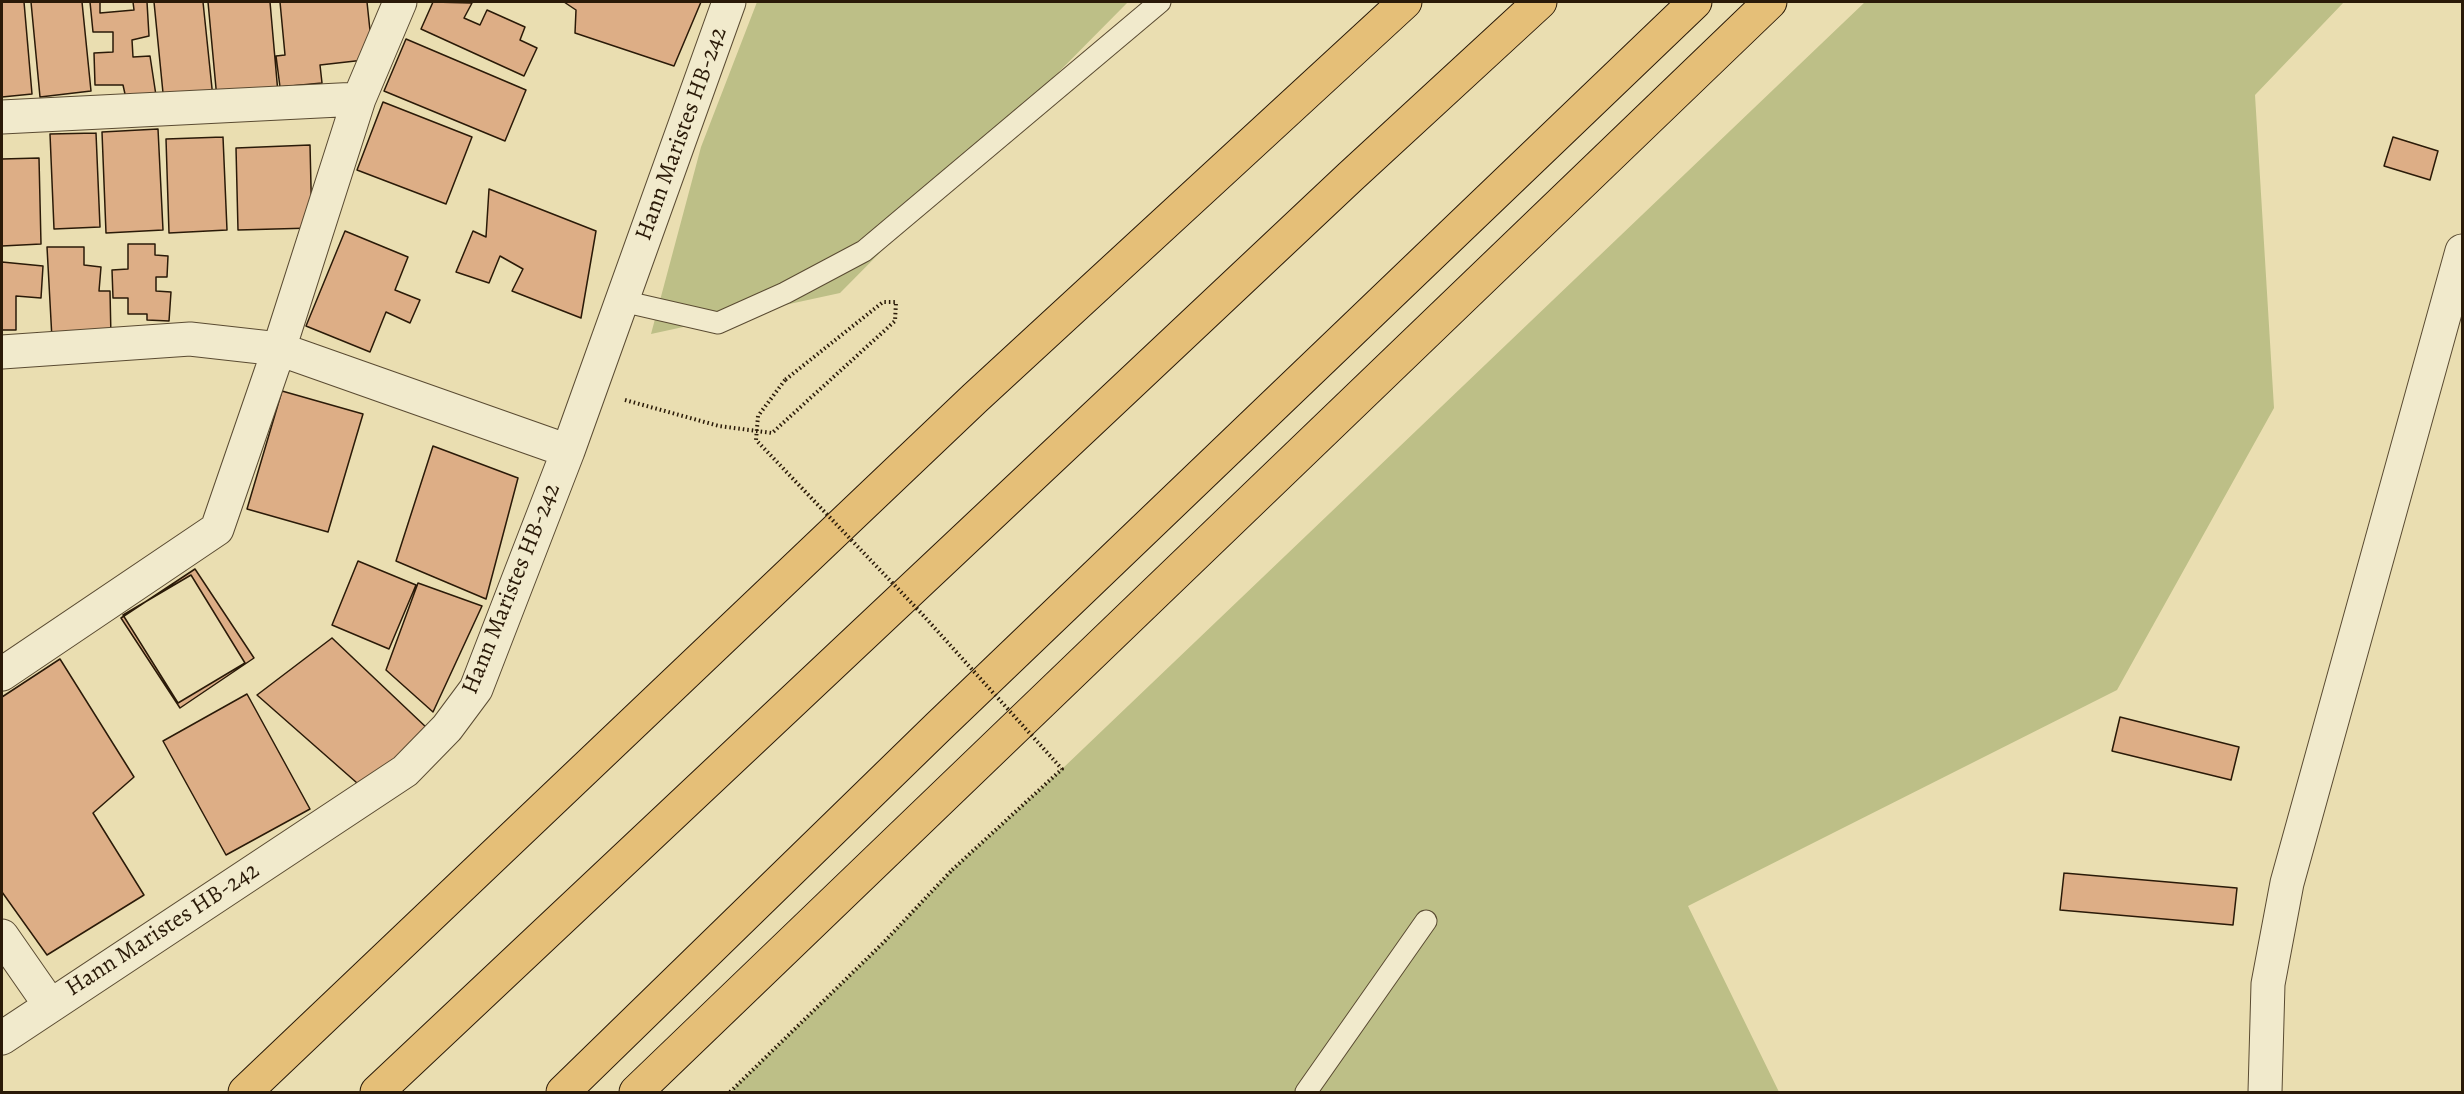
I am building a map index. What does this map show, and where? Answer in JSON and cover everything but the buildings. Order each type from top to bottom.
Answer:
[{"type":"highway","points":[[245,1092],[975,398],[1405,2]]},
{"type":"highway","points":[[376,1092],[1350,177],[1540,2]]},
{"type":"highway","points":[[563,1092],[946,718],[1695,2]]},
{"type":"highway","points":[[636,1092],[1770,2]]},
{"type":"street","points":[[2,674],[217,529],[279,349],[359,99],[400,2]]},
{"type":"street","name":"Hann Maristes HB-242","points":[[2,1038],[405,771],[447,728],[476,689],[568,451],[729,2]]},
{"type":"street","points":[[2,117],[359,99]]},
{"type":"street","points":[[2265,1092],[2268,984],[2287,883],[2463,251]]},
{"type":"street","points":[[2,352],[190,339],[279,349],[568,451]]},
{"type":"street","points":[[2,936],[50,1005]]},
{"type":"lane","points":[[622,301],[718,323],[785,293],[864,251],[1160,2]]},
{"type":"lane","points":[[1306,1092],[1426,921]]},
{"type":"path","points":[[590,390],[719,426],[772,433],[895,321],[896,302],[884,302],[785,380],[758,416],[756,440],[922,614],[1062,769],[952,870],[884,942],[730,1092]]},
{"type":"green space","points":[[757,2],[1128,2],[840,293],[651,334],[701,147]]},
{"type":"green space","points":[[1865,2],[2344,2],[2255,95],[2274,408],[2117,690],[1688,906],[1779,1092],[730,1092],[884,942],[952,870],[1062,769]]}]
